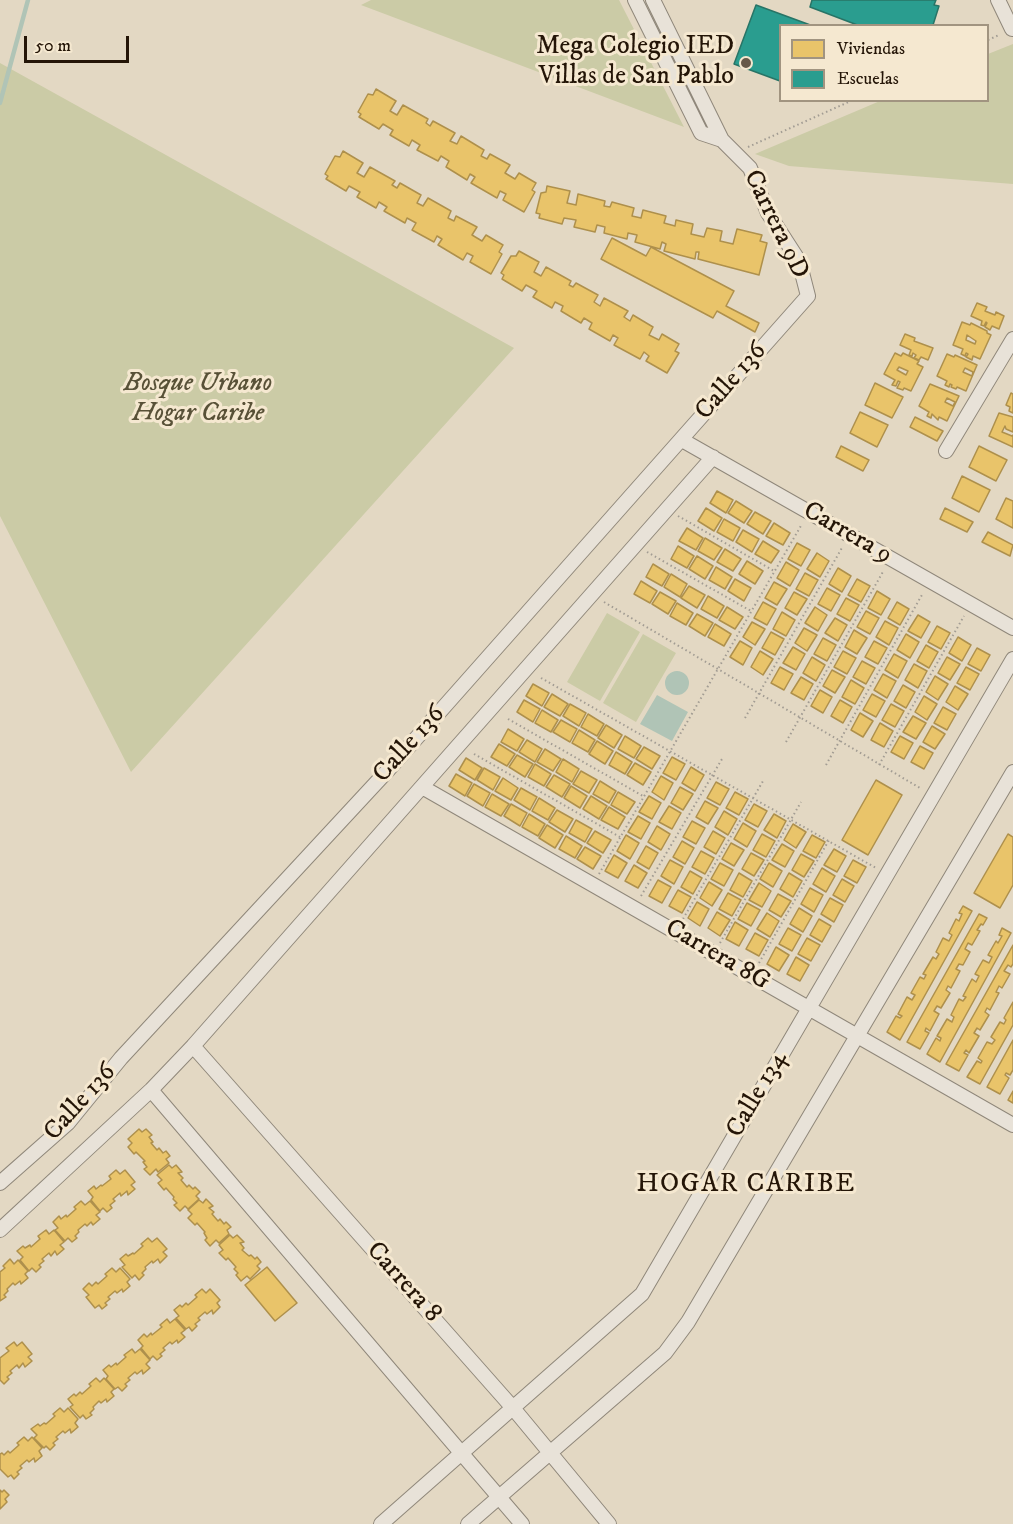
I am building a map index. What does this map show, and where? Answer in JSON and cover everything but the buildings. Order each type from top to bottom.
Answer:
[{"type":"street","points":[[635,0],[701,133],[722,140]]},
{"type":"street","name":"Carrera 9D","points":[[653,0],[722,140],[750,168],[768,213],[799,261],[808,296]]},
{"type":"street","points":[[998,0],[1012,29]]},
{"type":"street","name":"Calle 136","points":[[0,1183],[68,1123],[121,1058],[389,769],[682,440],[749,354],[808,296]]},
{"type":"street","points":[[946,451],[1013,339]]},
{"type":"street","name":"Carrera 9","points":[[682,440],[1013,628]]},
{"type":"street","name":"Calle 136","points":[[0,1230],[151,1090],[193,1046],[713,457]]},
{"type":"street","name":"Calle 134","points":[[381,1524],[642,1294],[1013,659]]},
{"type":"street","points":[[468,1524],[665,1353],[688,1322],[1013,772]]},
{"type":"street","name":"Carrera 8G","points":[[422,787],[1013,1125]]},
{"type":"street","name":"Carrera 8","points":[[193,1046],[513,1408],[609,1524]]},
{"type":"street","points":[[151,1090],[522,1524]]},
{"type":"path","points":[[722,140],[749,147],[848,102]]},
{"type":"path","points":[[678,516],[774,571]]},
{"type":"path","points":[[596,879],[802,524]]},
{"type":"path","points":[[745,718],[843,546]]},
{"type":"path","points":[[647,551],[751,611]]},
{"type":"path","points":[[786,741],[884,570]]},
{"type":"path","points":[[826,765],[923,593]]},
{"type":"path","points":[[602,601],[920,788]]},
{"type":"path","points":[[879,765],[964,616]]},
{"type":"path","points":[[542,678],[876,868]]},
{"type":"path","points":[[508,719],[644,796]]},
{"type":"path","points":[[474,754],[620,837]]},
{"type":"path","points":[[638,902],[722,759]]},
{"type":"path","points":[[680,926],[763,782]]},
{"type":"path","points":[[718,947],[801,802]]},
{"type":"path","points":[[755,968],[829,840]]},
{"type":"green space","points":[[371,0],[619,0],[684,127],[361,5]]},
{"type":"green space","points":[[1013,44],[1013,184],[789,166],[755,154],[878,102],[989,102],[989,54]]},
{"type":"green space","name":"Bosque Urbano Hogar Caribe","points":[[0,63],[514,348],[131,772],[0,516]]},
{"type":"green space","points":[[607,613],[640,632],[600,701],[567,682]]},
{"type":"green space","points":[[643,634],[676,653],[636,722],[603,703]]},
{"type":"shaded area","points":[[677,671],[685,675],[689,683],[685,691],[677,695],[669,691],[665,683],[669,675]]},
{"type":"shaded area","points":[[657,695],[688,712],[672,741],[640,724]]},
{"type":"waterway","points":[[0,103],[28,0]]},
{"type":"place","name":"Mega Colegio IED Villas de San Pablo","points":[[746,63]]},
{"type":"district","name":"HOGAR CARIBE","points":[[746,1185]]}]
